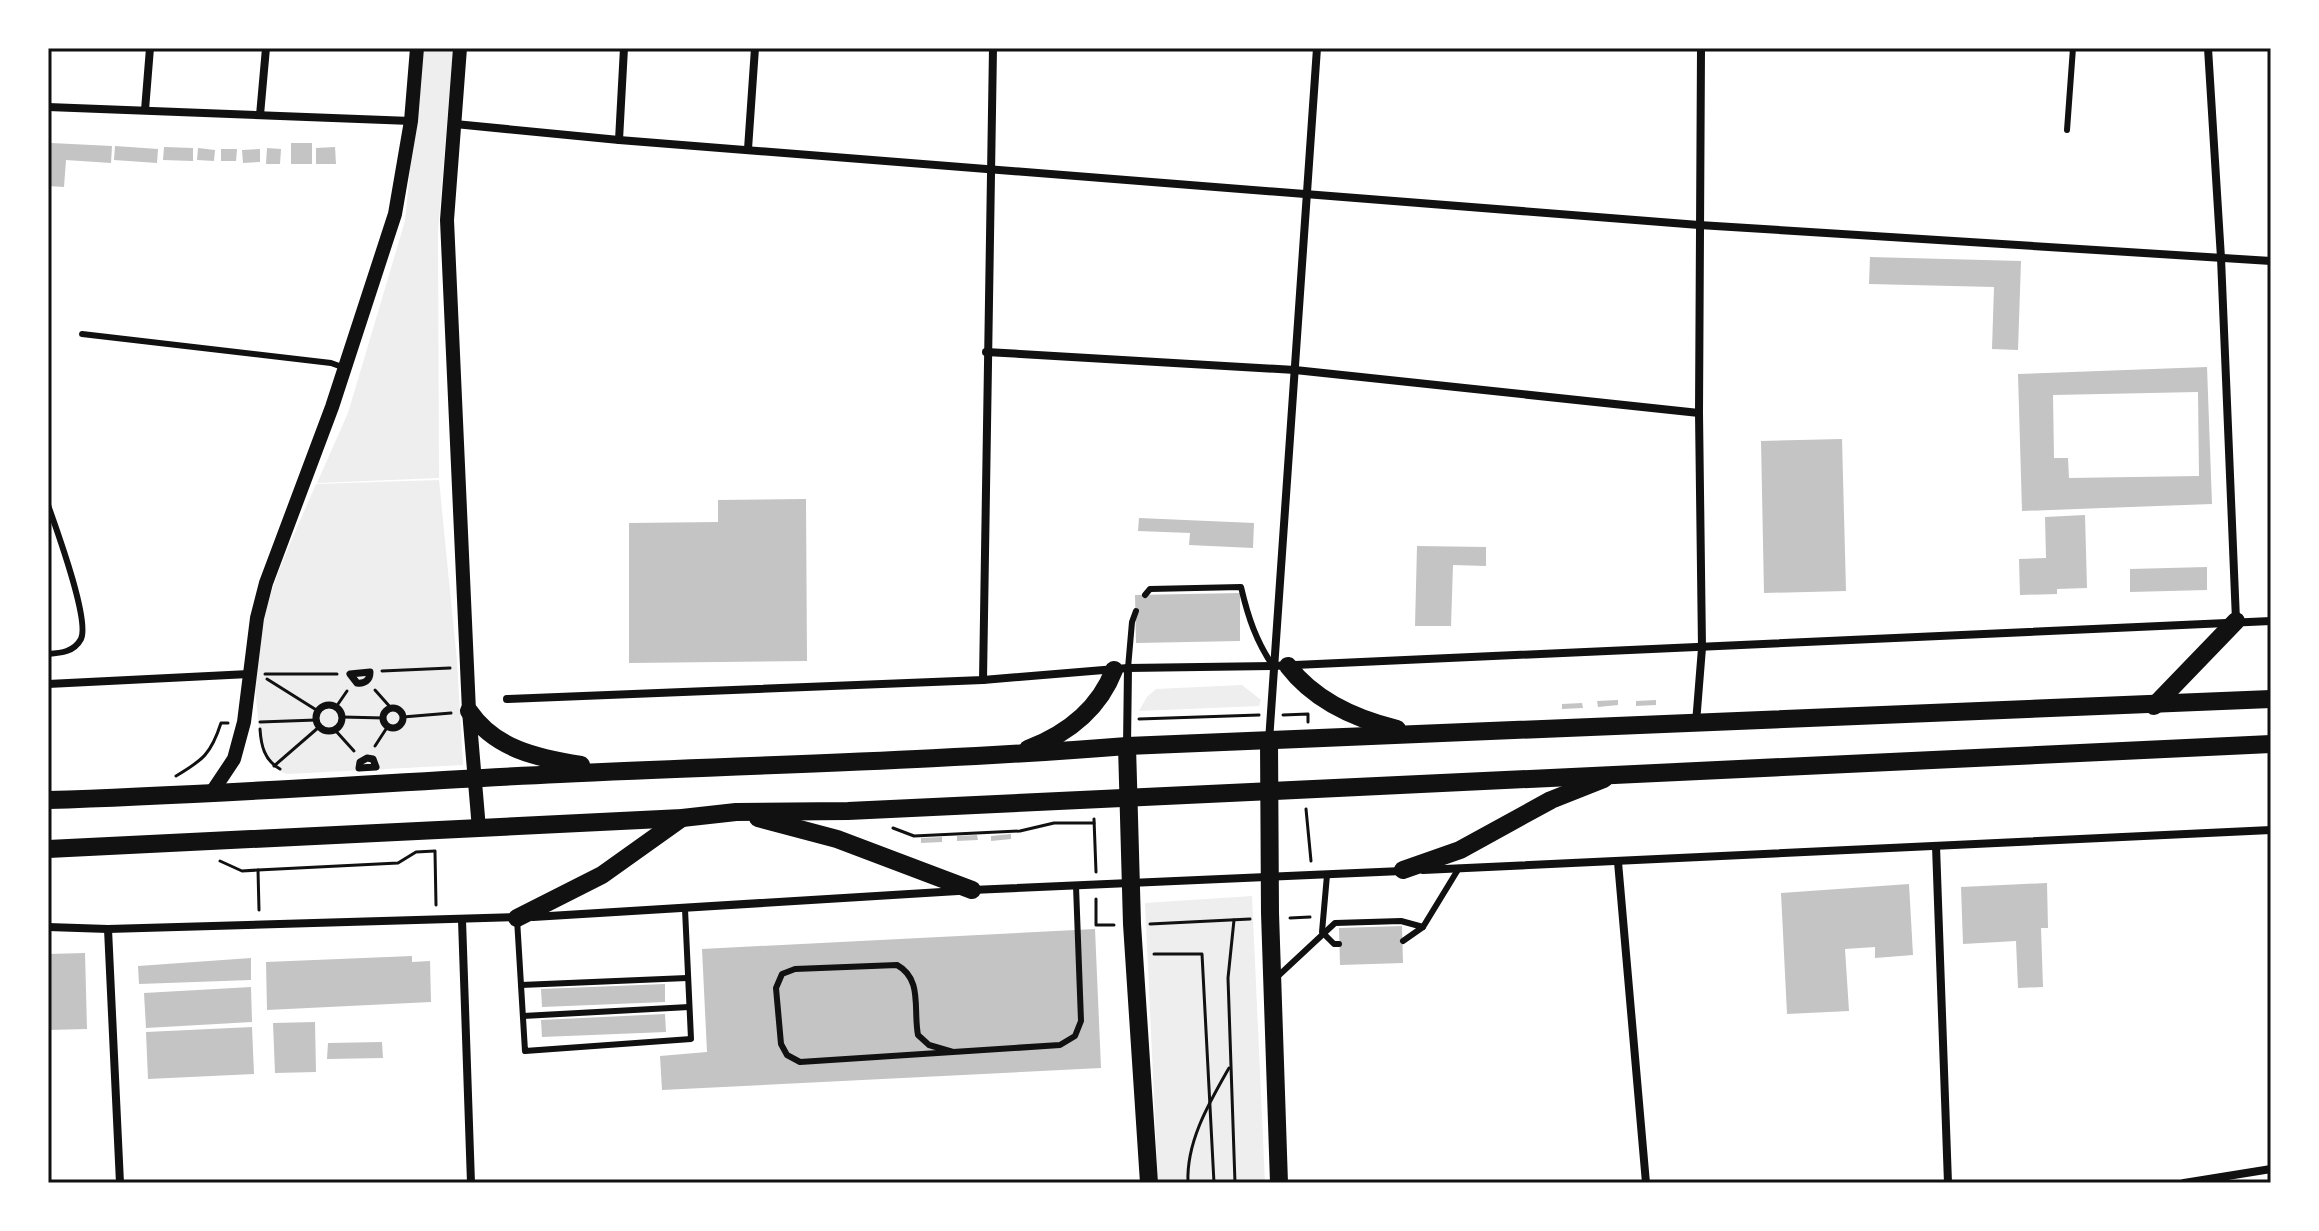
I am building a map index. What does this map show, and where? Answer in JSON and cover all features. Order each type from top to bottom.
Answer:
[{"type":"main road","points":[[2154,706],[2236,621]]},
{"type":"main road","points":[[1280,666],[1335,706],[1416,734]]},
{"type":"main road","points":[[1008,755],[1049,739],[1087,713],[1121,669]]},
{"type":"main road","points":[[48,800],[210,795],[475,778],[1008,755],[1127,746],[2271,699]]},
{"type":"main road","points":[[469,711],[482,730],[503,744],[560,762],[619,771]]},
{"type":"main road","points":[[1269,741],[1269,877],[1279,1183]]},
{"type":"main road","points":[[48,849],[479,829],[682,818],[736,812],[848,811],[2271,744]]},
{"type":"main road","points":[[1127,746],[1132,924],[1149,1183]]},
{"type":"main road","points":[[1403,870],[1460,850],[1551,800],[1617,774]]},
{"type":"main road","points":[[736,812],[837,839],[972,890]]},
{"type":"main road","points":[[517,918],[602,875],[682,818]]},
{"type":"street","points":[[145,110],[150,48]]},
{"type":"street","points":[[260,115],[266,48]]},
{"type":"street","points":[[210,795],[234,759],[244,722],[257,618],[266,583],[345,368],[395,214],[411,121],[417,48]]},
{"type":"street","points":[[460,48],[447,220],[469,711],[479,829]]},
{"type":"street","points":[[619,140],[624,48]]},
{"type":"street","points":[[748,149],[755,48]]},
{"type":"street","points":[[983,680],[993,48]]},
{"type":"street","points":[[1269,741],[1270,715],[1280,666],[1295,370],[1317,48]]},
{"type":"street","points":[[1696,723],[1702,648],[1699,413],[1701,48]]},
{"type":"street","points":[[2208,48],[2221,258],[2236,621]]},
{"type":"street","points":[[48,107],[411,121]]},
{"type":"street","points":[[455,124],[619,140],[1699,225],[2271,261]]},
{"type":"street","points":[[986,352],[1295,370],[1699,413]]},
{"type":"street","points":[[507,699],[983,680],[1121,669],[1280,666],[2271,621]]},
{"type":"street","points":[[1121,669],[1127,746]]},
{"type":"street","points":[[352,678],[370,672]]},
{"type":"street","points":[[352,678],[360,684],[367,681],[370,672]]},
{"type":"street","points":[[48,684],[249,674]]},
{"type":"street","points":[[328,705],[336,707],[342,717],[335,730],[327,731],[318,719],[328,705]]},
{"type":"street","points":[[391,708],[399,710],[403,717],[400,725],[388,726],[384,718],[391,708]]},
{"type":"street","points":[[48,927],[108,929],[517,918],[972,890],[2271,830]]},
{"type":"street","points":[[1936,846],[1948,1183]]},
{"type":"street","points":[[1618,862],[1646,1183]]},
{"type":"street","points":[[462,920],[471,1183]]},
{"type":"street","points":[[108,929],[120,1183]]},
{"type":"street","points":[[2184,1183],[2271,1169]]},
{"type":"lane","points":[[2067,130],[2073,48]]},
{"type":"lane","points":[[82,334],[331,363],[345,368]]},
{"type":"lane","points":[[48,505],[75,588],[83,633],[72,650],[48,654]]},
{"type":"lane","points":[[1145,595],[1150,589],[1241,587],[1258,644],[1280,666]]},
{"type":"lane","points":[[1121,669],[1136,611]]},
{"type":"lane","points":[[1240,618],[1248,618]]},
{"type":"lane","points":[[1403,941],[1423,927],[1459,868]]},
{"type":"lane","points":[[1322,932],[1327,875]]},
{"type":"lane","points":[[953,1052],[929,1045],[918,1035],[914,981],[907,970],[897,965],[795,969],[782,974],[776,988],[781,1044],[787,1055],[800,1062],[953,1052],[1060,1045],[1075,1036],[1081,1021],[1076,886]]},
{"type":"lane","points":[[517,918],[525,1051],[691,1039],[685,909]]},
{"type":"lane","points":[[1272,981],[1335,923],[1401,921],[1423,927]]},
{"type":"lane","points":[[1322,932],[1334,944],[1339,944]]},
{"type":"lane","points":[[521,985],[687,978]]},
{"type":"lane","points":[[523,1016],[689,1007]]},
{"type":"path","points":[[370,672],[454,668]]},
{"type":"path","points":[[318,719],[259,674],[352,678],[336,707]]},
{"type":"path","points":[[367,681],[391,708]]},
{"type":"path","points":[[403,717],[469,711]]},
{"type":"path","points":[[1126,720],[1308,714],[1308,739]]},
{"type":"path","points":[[342,717],[384,718]]},
{"type":"path","points":[[287,772],[274,766],[261,744],[260,722],[318,719]]},
{"type":"path","points":[[274,766],[318,719]]},
{"type":"path","points":[[175,796],[175,776],[201,762],[214,745],[221,723],[244,722]]},
{"type":"path","points":[[335,730],[364,759],[388,726]]},
{"type":"path","points":[[1305,788],[1312,875]]},
{"type":"path","points":[[1091,799],[1095,823],[1096,925],[1310,917]]},
{"type":"path","points":[[888,826],[914,836],[1020,831],[1054,823],[1095,823]]},
{"type":"path","points":[[434,831],[436,921]]},
{"type":"path","points":[[212,861],[224,861],[242,871],[398,863],[416,852],[435,851]]},
{"type":"path","points":[[258,870],[260,925]]},
{"type":"path","points":[[1234,920],[1228,978],[1235,1183]]},
{"type":"path","points":[[1134,954],[1202,954],[1214,1183]]},
{"type":"path","points":[[1188,1183],[1187,1161],[1210,1101],[1230,1066]]},
{"type":"shaded area","points":[[422,48],[453,48],[438,231],[439,478],[317,483],[348,413],[405,221]]},
{"type":"shaded area","points":[[439,480],[457,661],[463,765],[287,774],[278,770],[267,759],[260,736],[255,682],[258,646],[269,598],[316,484]]},
{"type":"shaded area","points":[[1242,685],[1261,700],[1259,706],[1139,711],[1156,689]]},
{"type":"shaded area","points":[[1252,896],[1265,1183],[1158,1183],[1145,903]]},
{"type":"building","points":[[51,143],[112,146],[111,163],[66,160],[64,187],[48,186]]},
{"type":"building","points":[[291,143],[312,143],[312,164],[291,164]]},
{"type":"building","points":[[115,146],[158,149],[157,163],[114,160]]},
{"type":"building","points":[[164,147],[193,148],[193,161],[163,160]]},
{"type":"building","points":[[335,147],[336,164],[316,164],[316,148]]},
{"type":"building","points":[[198,148],[215,150],[214,161],[197,160]]},
{"type":"building","points":[[267,148],[281,149],[280,164],[266,164]]},
{"type":"building","points":[[221,149],[237,149],[236,161],[221,161]]},
{"type":"building","points":[[260,149],[260,162],[243,163],[242,150]]},
{"type":"building","points":[[1870,257],[2021,261],[2018,350],[1992,349],[1994,287],[1869,284]]},
{"type":"building","points":[[2207,367],[2212,504],[2022,511],[2018,374]],"holes":[[[2198,392],[2199,476],[2069,478],[2068,458],[2054,458],[2053,395]]]},
{"type":"building","points":[[1842,439],[1846,591],[1764,593],[1761,441]]},
{"type":"building","points":[[806,499],[807,661],[629,663],[629,523],[718,522],[718,500]]},
{"type":"building","points":[[2085,515],[2087,588],[2057,589],[2057,594],[2020,595],[2019,559],[2046,558],[2045,517]]},
{"type":"building","points":[[1139,518],[1254,523],[1253,548],[1189,545],[1190,533],[1138,531]]},
{"type":"building","points":[[1417,546],[1486,547],[1486,566],[1453,565],[1451,626],[1415,626]]},
{"type":"building","points":[[2207,567],[2207,590],[2130,592],[2130,569]]},
{"type":"building","points":[[1240,593],[1240,641],[1136,643],[1135,595]]},
{"type":"building","points":[[1618,700],[1618,705],[1598,707],[1597,701]]},
{"type":"building","points":[[1656,700],[1656,705],[1636,706],[1636,701]]},
{"type":"building","points":[[1582,703],[1583,708],[1562,709],[1562,704]]},
{"type":"building","points":[[1011,834],[1011,839],[991,841],[991,836]]},
{"type":"building","points":[[977,835],[978,840],[957,841],[957,836]]},
{"type":"building","points":[[942,837],[942,842],[921,843],[921,838]]},
{"type":"building","points":[[2047,883],[2048,928],[2041,928],[2043,987],[2018,988],[2016,941],[1963,944],[1961,887]]},
{"type":"building","points":[[1909,884],[1913,955],[1875,958],[1875,947],[1845,949],[1849,1011],[1787,1014],[1781,893]]},
{"type":"building","points":[[1402,926],[1403,963],[1340,965],[1339,928]]},
{"type":"building","points":[[1095,929],[1101,1068],[662,1090],[660,1056],[707,1052],[702,949]]},
{"type":"building","points":[[85,953],[87,1029],[48,1030],[48,954]]},
{"type":"building","points":[[412,956],[412,962],[430,961],[431,1002],[267,1010],[266,962]]},
{"type":"building","points":[[251,958],[251,980],[139,984],[138,966]]},
{"type":"building","points":[[665,984],[665,1002],[542,1007],[541,989]]},
{"type":"building","points":[[251,987],[252,1022],[146,1028],[144,993]]},
{"type":"building","points":[[665,1014],[666,1032],[542,1037],[541,1020]]},
{"type":"building","points":[[315,1022],[316,1072],[275,1073],[273,1023]]},
{"type":"building","points":[[252,1027],[254,1074],[148,1079],[146,1032]]},
{"type":"building","points":[[382,1042],[383,1058],[327,1059],[328,1043]]}]
